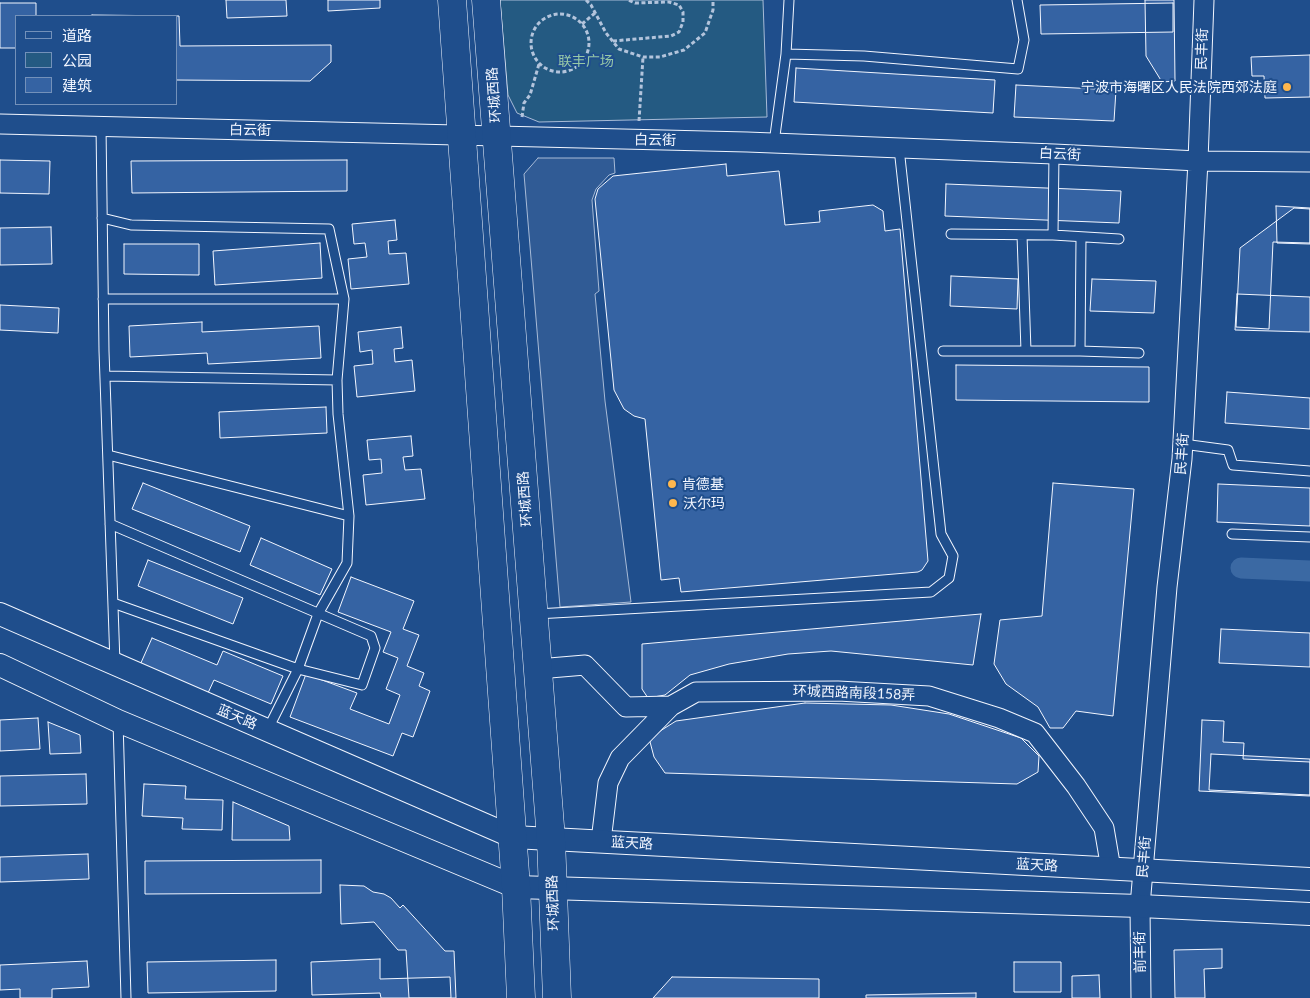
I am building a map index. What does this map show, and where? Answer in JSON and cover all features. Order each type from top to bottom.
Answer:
[{"type":"main road","points":[[452,0],[513,836],[520,998]]},
{"type":"main road","name":"环城西路","points":[[486,0],[508,136],[534,614],[551,838],[557,998]]},
{"type":"street","name":"民丰街","points":[[1140,906],[1167,587],[1183,444],[1198,161],[1204,0]]},
{"type":"street","name":"白云街","points":[[0,124],[638,139],[1198,161],[1310,162]]},
{"type":"street","name":"蓝天路","points":[[0,614],[513,836],[1310,879]]},
{"type":"street","points":[[538,669],[585,664],[626,707],[671,706]]},
{"type":"street","points":[[0,665],[118,721],[516,887],[1140,906],[1310,914]]},
{"type":"street","name":"环城西路南段158弄","points":[[601,841],[608,784],[620,758],[671,706],[696,692],[838,691],[929,696],[999,718],[1035,733],[1076,786],[1104,828],[1111,869]]},
{"type":"street","name":"前丰街","points":[[1140,906],[1141,998]]},
{"type":"lane","points":[[774,143],[786,54],[789,0]]},
{"type":"lane","points":[[786,54],[864,56],[1018,69],[1024,40],[1017,0]]},
{"type":"lane","points":[[101,126],[105,376],[116,664]]},
{"type":"lane","points":[[534,614],[931,592],[950,578],[953,556],[942,534],[899,148]]},
{"type":"lane","points":[[1053,235],[1054,154]]},
{"type":"lane","points":[[102,218],[131,225],[329,229],[344,299],[337,380],[338,414],[349,516],[346,563],[318,614],[298,669],[268,730]]},
{"type":"lane","points":[[951,234],[1053,235],[1119,239]]},
{"type":"lane","points":[[1022,235],[1026,351]]},
{"type":"lane","points":[[1080,351],[1081,238]]},
{"type":"lane","points":[[103,299],[344,299]]},
{"type":"lane","points":[[943,351],[1139,353]]},
{"type":"lane","points":[[105,376],[337,380]]},
{"type":"lane","points":[[1183,444],[1228,450],[1233,465],[1310,471]]},
{"type":"lane","points":[[108,455],[349,516]]},
{"type":"lane","points":[[110,524],[371,636],[375,648],[362,685],[298,669],[113,603]]},
{"type":"lane","points":[[1232,534],[1310,537]]},
{"type":"lane","points":[[118,721],[126,998]]},
{"type":"path","points":[[586,0],[619,48],[643,57],[660,57],[684,50],[705,33],[713,10],[713,0]]},
{"type":"path","points":[[613,41],[661,38],[679,32],[683,22],[683,12],[679,5],[669,2],[635,3],[628,0]]},
{"type":"path","points":[[582,24],[596,13]]},
{"type":"path","points":[[556,14],[566,14],[582,24],[588,31],[590,40],[586,58],[580,65],[572,70],[563,72],[546,69],[539,64],[531,49],[531,40],[539,23],[547,17],[556,14]]},
{"type":"path","points":[[638,139],[643,57]]},
{"type":"path","points":[[508,136],[524,103],[530,95],[539,64]]},
{"type":"green space","name":"联丰广场","points":[[500,0],[763,0],[767,117],[539,122],[517,113],[508,95]]},
{"type":"shaded area","points":[[538,158],[614,158],[615,173],[609,175],[596,189],[592,200],[599,291],[595,294],[605,401],[631,602],[560,607],[524,174]]},
{"type":"building","points":[[226,0],[286,0],[287,16],[227,18]]},
{"type":"building","points":[[328,0],[380,0],[380,8],[328,11]]},
{"type":"building","points":[[1145,0],[1174,0],[1175,81],[1162,82],[1146,56]]},
{"type":"building","points":[[0,3],[36,3],[36,15],[15,15],[15,48],[0,48]]},
{"type":"building","points":[[1173,3],[1173,32],[1041,34],[1040,5]]},
{"type":"building","points":[[178,16],[180,46],[331,45],[331,62],[310,81],[178,80]]},
{"type":"building","name":"宁波市海曙区人民法院西郊法庭","points":[[1310,55],[1310,97],[1265,98],[1264,76],[1252,76],[1251,57]]},
{"type":"building","points":[[796,68],[995,80],[993,113],[794,102]]},
{"type":"building","points":[[1016,85],[1116,90],[1114,121],[1014,117]]},
{"type":"building","points":[[0,160],[50,161],[49,194],[0,193]]},
{"type":"building","points":[[347,160],[347,191],[132,193],[131,161]]},
{"type":"building","points":[[726,164],[727,176],[779,171],[785,225],[820,222],[819,211],[873,205],[883,211],[885,231],[900,229],[928,561],[922,570],[918,572],[681,592],[679,578],[661,580],[645,419],[634,416],[624,409],[614,390],[595,199],[598,189],[613,176]]},
{"type":"building","points":[[946,184],[1121,191],[1119,223],[945,216]]},
{"type":"building","points":[[1276,206],[1310,208],[1310,244],[1277,243]]},
{"type":"building","points":[[1294,208],[1310,209],[1310,243],[1273,242],[1269,329],[1236,327],[1240,248]]},
{"type":"building","points":[[395,220],[397,240],[388,241],[389,254],[406,253],[409,284],[351,289],[348,259],[367,257],[365,243],[354,244],[352,224]]},
{"type":"building","points":[[51,227],[52,264],[0,265],[0,228]]},
{"type":"building","points":[[320,243],[322,278],[215,285],[213,251]]},
{"type":"building","points":[[124,244],[199,244],[199,275],[124,274]]},
{"type":"building","points":[[951,276],[1018,279],[1017,309],[950,306]]},
{"type":"building","points":[[1092,279],[1156,281],[1154,313],[1090,311]]},
{"type":"building","points":[[1237,294],[1310,297],[1310,332],[1235,330]]},
{"type":"building","points":[[0,305],[59,308],[58,333],[0,330]]},
{"type":"building","points":[[202,322],[202,332],[319,326],[321,358],[208,364],[207,353],[130,357],[129,326]]},
{"type":"building","points":[[401,327],[403,348],[394,349],[395,362],[412,360],[415,391],[357,397],[354,366],[373,364],[372,350],[360,352],[358,332]]},
{"type":"building","points":[[956,365],[1149,367],[1149,402],[956,400]]},
{"type":"building","points":[[1227,392],[1310,398],[1310,429],[1225,423]]},
{"type":"building","points":[[326,407],[327,433],[220,438],[219,412]]},
{"type":"building","points":[[411,436],[413,456],[403,457],[405,470],[421,469],[425,499],[366,505],[363,475],[382,473],[381,459],[369,460],[367,440]]},
{"type":"building","points":[[143,483],[250,526],[240,552],[132,509]]},
{"type":"building","points":[[1053,483],[1134,489],[1113,716],[1076,711],[1063,728],[1050,728],[1038,707],[1006,684],[994,664],[1000,620],[1042,616]]},
{"type":"building","points":[[1218,484],[1310,488],[1310,526],[1217,522]]},
{"type":"building","points":[[261,538],[332,569],[320,595],[250,565]]},
{"type":"building","points":[[148,560],[243,598],[233,624],[138,586]]},
{"type":"building","points":[[351,577],[414,601],[403,629],[419,635],[407,666],[424,673],[419,686],[430,691],[413,737],[402,733],[393,756],[290,717],[306,674],[357,693],[350,709],[389,724],[400,695],[386,689],[398,658],[383,652],[391,632],[338,612]]},
{"type":"building","points":[[981,614],[973,665],[831,651],[788,654],[729,664],[690,675],[665,695],[648,698],[642,689],[642,644]]},
{"type":"building","points":[[1221,629],[1310,633],[1310,667],[1219,663]]},
{"type":"building","points":[[152,638],[217,665],[223,651],[283,676],[271,704],[214,680],[208,693],[140,665]]},
{"type":"building","points":[[805,703],[891,705],[949,714],[1021,738],[1039,756],[1038,772],[1017,784],[665,773],[654,757],[649,738],[676,721]]},
{"type":"building","points":[[38,718],[40,749],[0,751],[0,720]]},
{"type":"building","points":[[1202,720],[1224,721],[1223,742],[1244,743],[1243,759],[1310,762],[1310,796],[1199,791]]},
{"type":"building","points":[[48,722],[80,735],[81,753],[50,754]]},
{"type":"building","points":[[1211,754],[1310,759],[1310,795],[1209,790]]},
{"type":"building","points":[[86,774],[87,804],[0,806],[0,776]]},
{"type":"building","points":[[144,784],[186,786],[185,799],[223,800],[222,830],[182,829],[183,818],[142,816]]},
{"type":"building","points":[[233,802],[289,826],[290,840],[232,840]]},
{"type":"building","points":[[88,854],[89,879],[0,882],[0,857]]},
{"type":"building","points":[[321,860],[321,893],[145,894],[145,861]]},
{"type":"building","points":[[340,885],[364,886],[373,892],[384,894],[391,898],[400,908],[403,905],[445,951],[454,951],[456,998],[409,998],[406,950],[398,950],[374,922],[341,924]]},
{"type":"building","points":[[1222,949],[1222,968],[1204,969],[1205,998],[1175,998],[1174,950]]},
{"type":"building","points":[[380,959],[380,979],[450,977],[451,998],[381,998],[380,993],[312,995],[311,962]]},
{"type":"building","points":[[276,960],[276,991],[148,993],[147,962]]},
{"type":"building","points":[[87,961],[89,987],[52,989],[52,998],[20,998],[20,989],[0,990],[0,965]]},
{"type":"building","points":[[1014,962],[1061,962],[1061,992],[1014,992]]},
{"type":"building","points":[[1099,975],[1100,998],[1072,998],[1072,976]]},
{"type":"building","points":[[672,977],[819,979],[819,998],[653,998]]},
{"type":"building","points":[[976,993],[976,998],[866,998],[866,995]]},
{"type":"waterway","points":[[1241,568],[1310,571]]},
{"type":"place","name":"宁波市海曙区人民法院西郊法庭","points":[[1287,87]]},
{"type":"place","name":"肯德基","points":[[672,484]]},
{"type":"place","name":"沃尔玛","points":[[673,503]]}]
